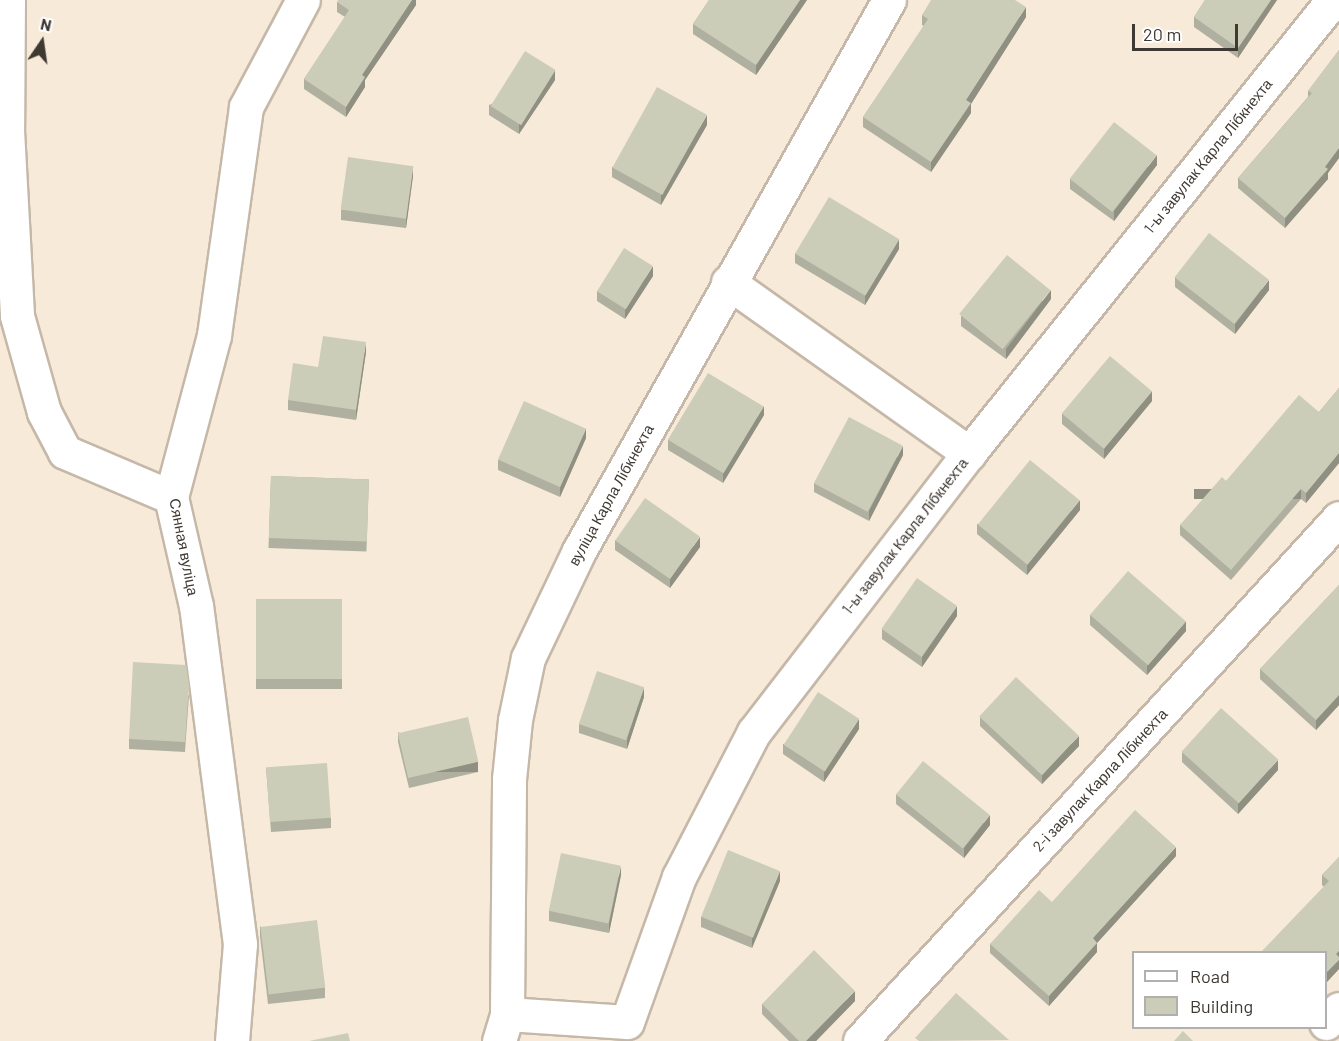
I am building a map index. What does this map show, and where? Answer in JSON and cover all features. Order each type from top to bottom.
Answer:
[{"type":"street","points":[[8,0],[7,130],[17,316],[44,412],[65,452],[171,497]]},
{"type":"street","name":"Сянная вуліца","points":[[232,1041],[240,944],[196,606],[171,497],[214,335],[246,107],[303,0]]},
{"type":"street","name":"вуліца Карла Лібкнехта","points":[[503,1028],[509,779],[515,720],[528,658],[579,551],[728,282],[889,0]]},
{"type":"street","name":"1-ы завулак Карла Лібкнехта","points":[[503,1028],[627,1022],[679,877],[754,732],[969,453],[1334,0]]},
{"type":"street","points":[[728,282],[969,453]]},
{"type":"street","name":"2-і завулак Карла Лібкнехта","points":[[860,1041],[1339,518]]},
{"type":"street","points":[[1327,1022],[1339,1009]]},
{"type":"street","points":[[1308,1041],[1321,1029]]},
{"type":"building","points":[[338,0],[412,0],[362,75],[365,77],[346,107],[304,79],[349,10],[337,2]]},
{"type":"building","points":[[709,0],[800,0],[756,65],[693,24]]},
{"type":"building","points":[[931,0],[1015,0],[1026,7],[966,100],[971,103],[931,162],[863,117],[928,19],[922,15]]},
{"type":"building","points":[[1205,0],[1271,0],[1238,48],[1194,17]]},
{"type":"building","points":[[1339,50],[1339,148],[1325,167],[1328,169],[1285,218],[1238,178],[1312,93],[1308,91]]},
{"type":"building","points":[[525,51],[556,70],[521,125],[491,106]]},
{"type":"building","points":[[657,87],[707,115],[662,195],[612,167]]},
{"type":"building","points":[[1114,122],[1157,155],[1112,212],[1070,179]]},
{"type":"building","points":[[348,157],[413,166],[406,219],[341,209]]},
{"type":"building","points":[[829,197],[899,239],[865,296],[795,254]]},
{"type":"building","points":[[1209,233],[1269,280],[1234,324],[1175,277]]},
{"type":"building","points":[[624,248],[653,266],[626,309],[597,291]]},
{"type":"building","points":[[1007,255],[1051,290],[1003,349],[959,314]]},
{"type":"building","points":[[323,336],[366,342],[356,410],[288,400],[293,363],[318,367]]},
{"type":"building","points":[[1110,356],[1152,391],[1104,449],[1062,413]]},
{"type":"building","points":[[708,373],[764,406],[724,473],[668,440]]},
{"type":"building","points":[[1339,388],[1339,453],[1306,493],[1301,489],[1231,570],[1180,525],[1222,477],[1226,481],[1299,395],[1319,412]]},
{"type":"building","points":[[524,401],[586,429],[560,487],[498,459]]},
{"type":"building","points":[[849,417],[903,446],[868,512],[814,483]]},
{"type":"building","points":[[1030,460],[1080,500],[1028,565],[978,525]]},
{"type":"building","points":[[271,476],[369,479],[367,541],[269,538]]},
{"type":"building","points":[[645,498],[700,536],[670,579],[615,541]]},
{"type":"building","points":[[1128,571],[1186,622],[1148,665],[1090,615]]},
{"type":"building","points":[[917,578],[957,606],[922,657],[881,629]]},
{"type":"building","points":[[1339,585],[1339,695],[1316,720],[1260,669]]},
{"type":"building","points":[[256,599],[342,599],[342,679],[256,679]]},
{"type":"building","points":[[133,662],[186,665],[189,685],[185,742],[129,739]]},
{"type":"building","points":[[597,671],[644,687],[626,740],[579,724]]},
{"type":"building","points":[[1016,677],[1079,736],[1042,775],[979,716]]},
{"type":"building","points":[[818,692],[859,719],[825,772],[784,745]]},
{"type":"building","points":[[1221,708],[1278,760],[1239,803],[1182,752]]},
{"type":"building","points":[[468,717],[478,762],[408,778],[398,733]]},
{"type":"building","points":[[923,761],[990,815],[963,849],[896,794]]},
{"type":"building","points":[[327,763],[331,818],[270,822],[266,767]]},
{"type":"building","points":[[1135,810],[1176,847],[1093,938],[1097,943],[1049,996],[990,944],[1039,890],[1052,902]]},
{"type":"building","points":[[728,850],[780,871],[753,938],[701,917]]},
{"type":"building","points":[[561,853],[621,866],[608,923],[549,911]]},
{"type":"building","points":[[1339,857],[1339,951],[1336,954],[1339,960],[1327,972],[1327,951],[1262,951],[1329,881],[1322,875]]},
{"type":"building","points":[[317,920],[325,987],[269,994],[260,927]]},
{"type":"building","points":[[814,950],[855,991],[806,1041],[799,1041],[762,1004]]},
{"type":"building","points":[[956,993],[1009,1040],[919,1041],[915,1038]]},
{"type":"building","points":[[1183,1031],[1193,1041],[1174,1041]]},
{"type":"building","points":[[348,1033],[350,1041],[309,1041]]}]
